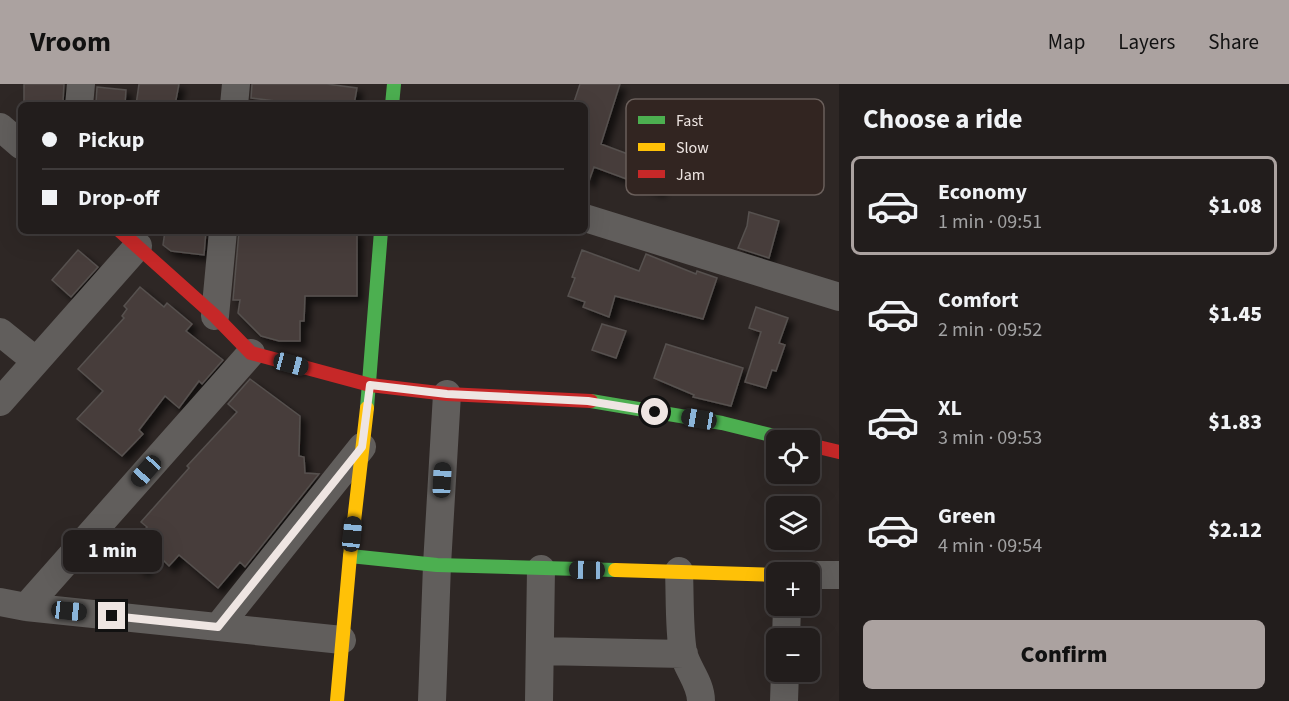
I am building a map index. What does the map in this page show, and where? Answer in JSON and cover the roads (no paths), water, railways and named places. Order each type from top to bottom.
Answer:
[{"type":"street","points":[[79,102],[81,84]]},
{"type":"street","points":[[234,102],[236,84]]},
{"type":"street","points":[[392,102],[394,84]]},
{"type":"street","points":[[0,127],[18,142]]},
{"type":"street","points":[[588,219],[839,297]]},
{"type":"street","points":[[215,316],[223,234]]},
{"type":"street","points":[[337,701],[350,556],[370,385],[381,234]]},
{"type":"street","points":[[0,402],[36,361],[129,238],[215,316],[251,353],[370,385],[447,394],[588,401],[722,423],[766,434]]},
{"type":"street","points":[[0,332],[36,361]]},
{"type":"street","points":[[13,604],[251,353]]},
{"type":"street","points":[[432,701],[447,394]]},
{"type":"street","points":[[218,627],[362,447]]},
{"type":"street","points":[[820,447],[839,452]]},
{"type":"street","points":[[350,556],[437,565],[766,575]]},
{"type":"street","points":[[538,701],[542,569]]},
{"type":"street","points":[[679,571],[684,654],[696,680],[701,701]]},
{"type":"street","points":[[820,575],[839,575]]},
{"type":"street","points":[[13,604],[342,640]]},
{"type":"street","points":[[540,651],[684,654]]},
{"type":"street","points":[[784,701],[785,682]]}]
